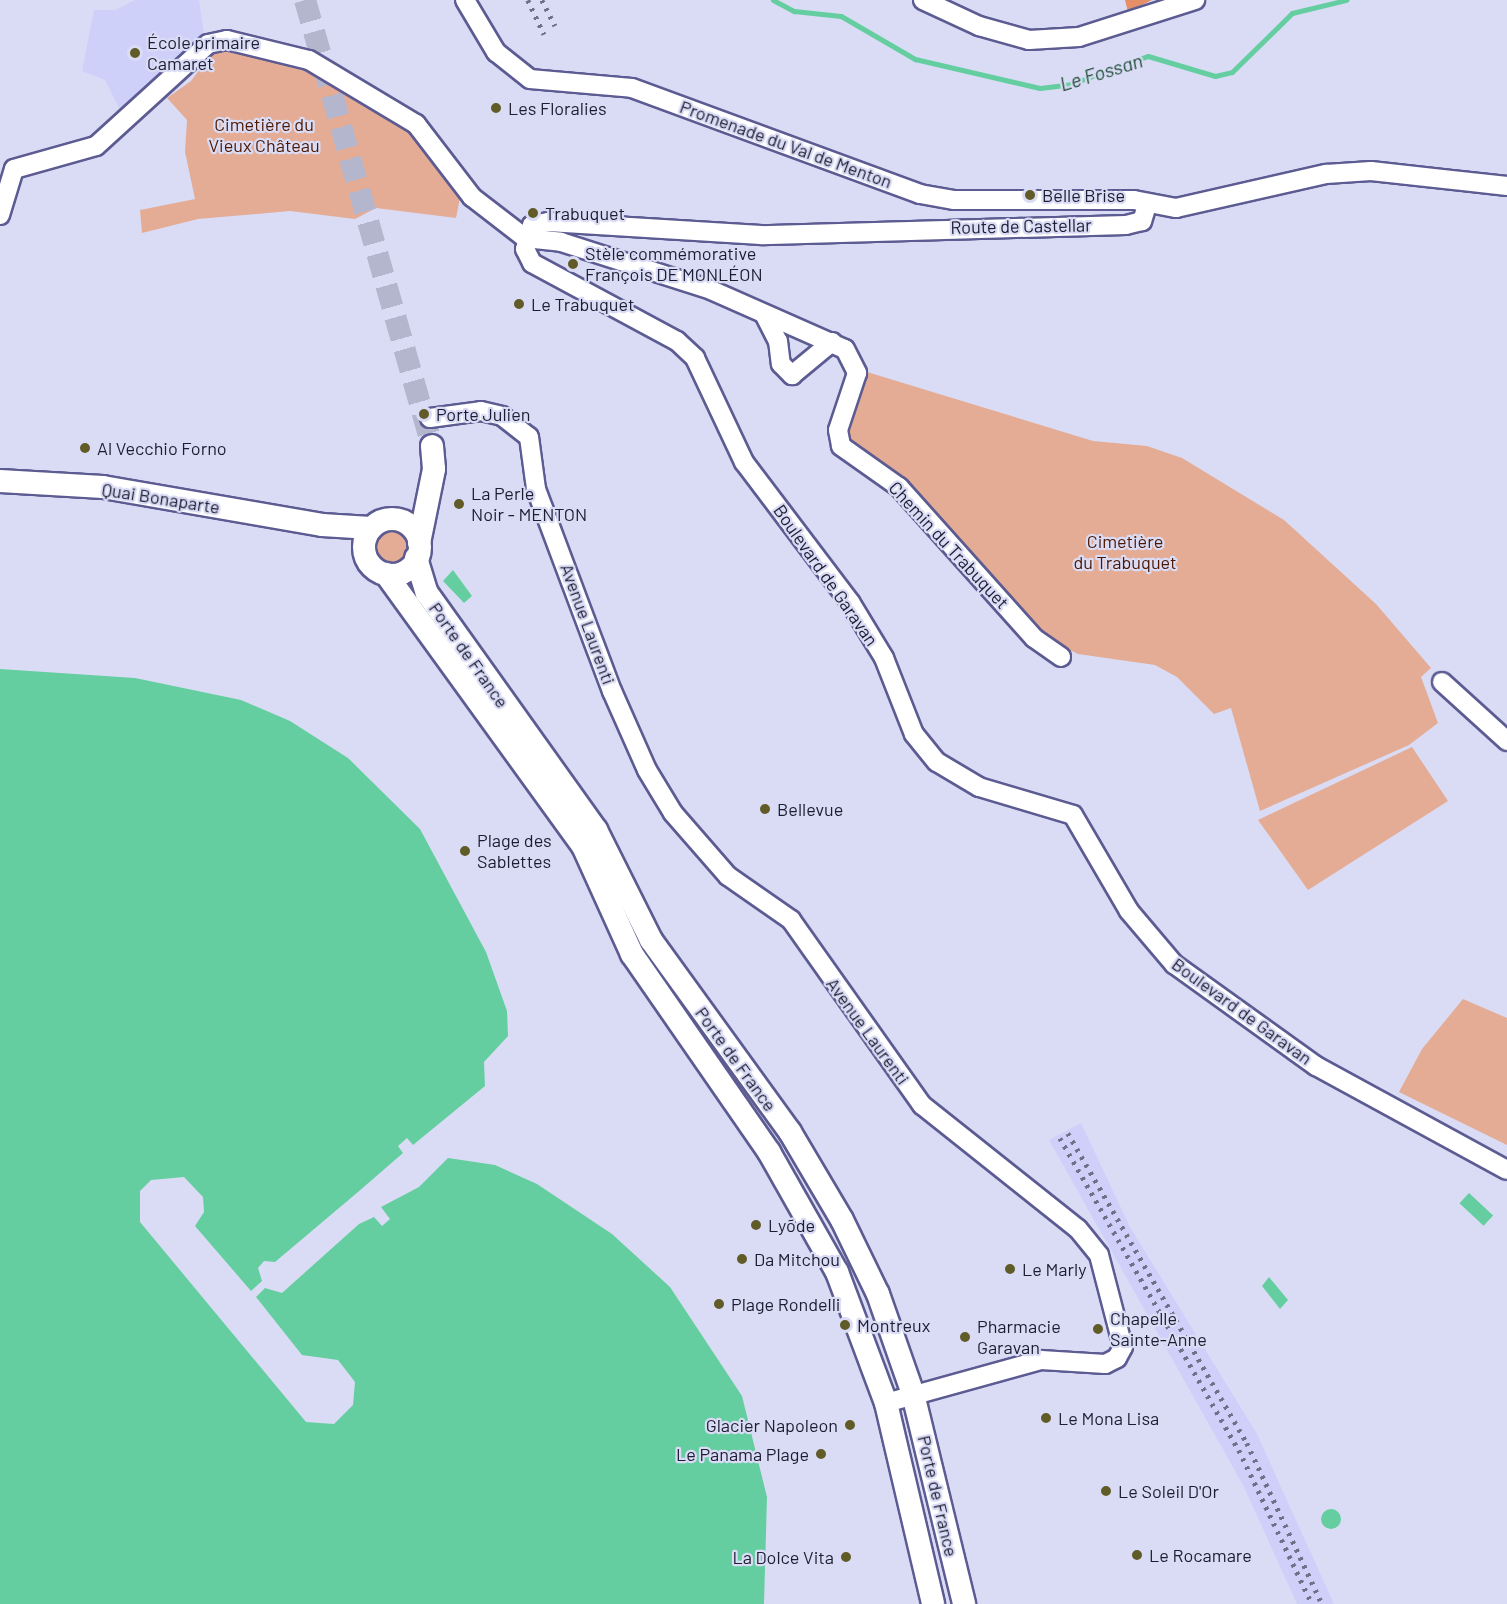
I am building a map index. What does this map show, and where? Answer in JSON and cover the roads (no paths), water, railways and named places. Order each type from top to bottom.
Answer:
[{"type":"main road","name":"Porte de France","points":[[432,446],[428,500],[418,551],[427,593],[596,830],[651,940],[818,1176],[878,1294],[913,1394],[964,1604]]},
{"type":"main road","name":"Quai Bonaparte","points":[[0,481],[103,487],[322,525],[371,528]]},
{"type":"main road","points":[[400,520],[428,500]]},
{"type":"main road","points":[[384,520],[400,520],[411,527],[418,551],[402,572],[386,574],[365,554],[371,528],[384,520]]},
{"type":"main road","name":"Quai Bonaparte","points":[[322,525],[365,554]]},
{"type":"main road","name":"Porte de France","points":[[386,574],[583,846],[632,954],[769,1152],[837,1272],[886,1403],[933,1604]]},
{"type":"street","name":"Promenade du Val de Menton","points":[[465,0],[496,52],[530,79],[632,88],[920,194],[954,200],[1134,201],[1147,205]]},
{"type":"street","points":[[923,0],[979,26],[1029,40],[1079,37],[1195,0]]},
{"type":"street","points":[[0,215],[14,170],[96,146],[208,44],[227,40],[309,60],[416,124],[472,197],[525,238]]},
{"type":"street","points":[[1147,205],[1193,205],[1308,177],[1371,171],[1507,186]]},
{"type":"street","name":"Route de Castellar","points":[[525,238],[532,225],[548,222],[761,236],[1126,225],[1142,221],[1147,205]]},
{"type":"street","name":"Chemin du Trabuquet","points":[[525,238],[611,256],[832,342],[853,357],[857,373],[838,430],[841,446],[899,487],[1034,638],[1061,657]]},
{"type":"street","name":"Boulevard de Garavan","points":[[525,238],[532,262],[677,341],[695,358],[744,462],[850,602],[884,658],[915,734],[937,762],[979,787],[1073,815],[1129,911],[1174,964],[1316,1066],[1507,1170]]},
{"type":"street","points":[[764,314],[778,341],[782,364],[792,375],[832,342]]},
{"type":"street","name":"Avenue Laurenti","points":[[430,418],[481,411],[502,416],[529,437],[532,468],[612,691],[647,770],[673,813],[728,876],[791,920],[922,1105],[1078,1229],[1099,1255],[1123,1347],[1117,1358],[1105,1364],[1041,1360],[886,1403]]},
{"type":"street","points":[[1442,682],[1507,741]]},
{"type":"waterway","name":"Le Fossan","points":[[773,0],[794,11],[841,16],[915,59],[1040,88],[1071,84],[1148,56],[1215,76],[1232,72],[1292,13],[1346,0]]},
{"type":"tunnel","points":[[305,0],[432,446]]},
{"type":"railway","points":[[528,0],[544,34]]},
{"type":"railway","points":[[542,0],[555,26]]},
{"type":"railway","points":[[1068,1133],[1247,1443],[1322,1604]]},
{"type":"railway","points":[[1060,1138],[1239,1450],[1312,1604]]},
{"type":"place","name":"École primaire Camaret","points":[[135,53]]},
{"type":"place","name":"Les Floralies","points":[[496,108]]},
{"type":"place","name":"Belle Brise","points":[[1030,195]]},
{"type":"place","name":"Trabuquet","points":[[533,213]]},
{"type":"place","name":"Stèle commémorative François DE MONLÉON","points":[[573,264]]},
{"type":"place","name":"Le Trabuquet","points":[[519,304]]},
{"type":"place","name":"Porte Julien","points":[[424,414]]},
{"type":"place","name":"Al Vecchio Forno","points":[[85,448]]},
{"type":"place","name":"La Perle Noir - MENTON","points":[[459,504]]},
{"type":"place","name":"Bellevue","points":[[765,809]]},
{"type":"place","name":"Plage des Sablettes","points":[[465,851]]},
{"type":"place","name":"Lyõde","points":[[756,1225]]},
{"type":"place","name":"Da Mitchou","points":[[742,1259]]},
{"type":"place","name":"Le Marly","points":[[1010,1269]]},
{"type":"place","name":"Plage Rondelli","points":[[719,1304]]},
{"type":"place","name":"Montreux","points":[[845,1325]]},
{"type":"place","name":"Chapelle Sainte-Anne","points":[[1098,1329]]},
{"type":"place","name":"Pharmacie Garavan","points":[[965,1337]]},
{"type":"place","name":"Le Mona Lisa","points":[[1046,1418]]},
{"type":"place","name":"Glacier Napoleon","points":[[850,1425]]},
{"type":"place","name":"Le Panama Plage","points":[[821,1454]]},
{"type":"place","name":"Le Soleil D'Or","points":[[1106,1491]]},
{"type":"place","name":"Le Rocamare","points":[[1137,1555]]},
{"type":"place","name":"La Dolce Vita","points":[[846,1557]]},
{"type":"park label","name":"Cimetière du Vieux Château","points":[[264,135]]},
{"type":"park label","name":"Cimetière du Trabuquet","points":[[1125,552]]}]
